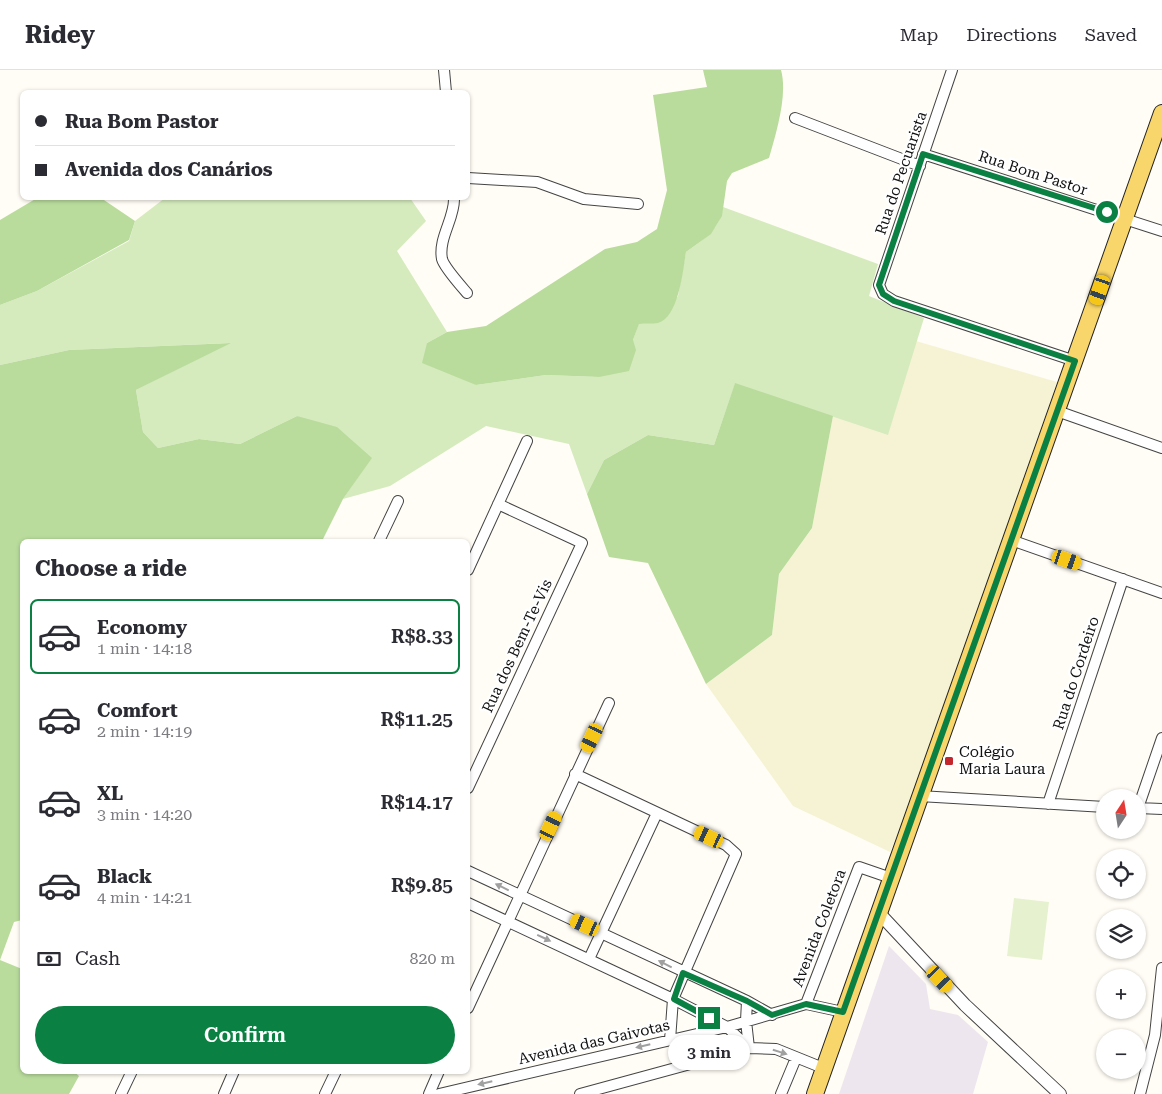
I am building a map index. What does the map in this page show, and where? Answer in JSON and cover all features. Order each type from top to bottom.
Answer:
[{"type":"main road","points":[[814,1094],[1162,113]]},
{"type":"street","points":[[444,70],[446,90]]},
{"type":"street","name":"Rua do Pecuarista","points":[[952,70],[879,285],[883,294],[894,301],[1075,361]]},
{"type":"street","points":[[795,118],[920,166]]},
{"type":"street","name":"Rua Bom Pastor","points":[[923,154],[1162,230]]},
{"type":"street","points":[[470,178],[537,182],[584,199],[638,204]]},
{"type":"street","points":[[454,200],[450,222],[442,244],[442,260],[468,293]]},
{"type":"street","points":[[1057,411],[1162,448]]},
{"type":"street","points":[[470,566],[527,441]]},
{"type":"street","points":[[380,539],[398,501]]},
{"type":"street","name":"Rua dos Bem-Te-Vis","points":[[470,784],[582,543],[498,504]]},
{"type":"street","points":[[1011,540],[1162,593]]},
{"type":"street","name":"Rua do Cordeiro","points":[[1048,804],[1123,579]]},
{"type":"street","points":[[470,1003],[506,921],[609,703]]},
{"type":"street","points":[[1145,789],[1162,738]]},
{"type":"street","points":[[575,774],[726,845],[736,854],[683,973],[674,999],[670,1040]]},
{"type":"street","points":[[919,796],[1096,807]]},
{"type":"street","points":[[1146,808],[1162,809]]},
{"type":"street","points":[[589,958],[657,813]]},
{"type":"street","name":"Avenida Coletora","points":[[806,1004],[858,867],[891,878]]},
{"type":"street","points":[[470,871],[602,932],[683,973],[747,1001],[772,1015]]},
{"type":"street","points":[[470,904],[674,999],[726,1027],[750,1048]]},
{"type":"street","points":[[878,912],[964,1005],[1060,1094]]},
{"type":"street","points":[[1140,1094],[1155,1035],[1162,968]]},
{"type":"street","points":[[747,1001],[746,1021],[750,1048]]},
{"type":"street","points":[[806,1004],[843,1012]]},
{"type":"street","name":"Avenida das Gaivotas","points":[[439,1094],[726,1027],[806,1004]]},
{"type":"street","points":[[580,1094],[750,1048],[776,1049],[823,1068]]},
{"type":"street","points":[[782,1094],[796,1058]]},
{"type":"street","points":[[121,1094],[131,1074]]},
{"type":"street","points":[[224,1094],[233,1074]]},
{"type":"street","points":[[325,1094],[335,1074]]},
{"type":"street","points":[[429,1094],[438,1074]]},
{"type":"shaded area","points":[[916,341],[1057,382],[912,800],[890,852],[793,806],[706,684],[772,635],[779,574],[812,528],[833,416],[888,434]]},
{"type":"shaded area","points":[[889,946],[926,984],[930,1009],[958,1015],[988,1042],[973,1094],[839,1094]]},
{"type":"green space","points":[[703,70],[781,70],[783,91],[778,126],[769,158],[732,173],[727,181],[722,216],[711,234],[686,252],[679,292],[671,312],[658,323],[639,324],[633,340],[636,350],[629,371],[599,377],[546,375],[476,385],[422,363],[427,343],[447,332],[486,326],[605,249],[637,242],[657,229],[667,190],[653,95],[707,87]]},
{"type":"green space","points":[[34,200],[104,200],[135,221],[129,240],[37,291],[0,305],[0,220]]},
{"type":"green space","points":[[162,200],[411,200],[426,221],[397,251],[447,332],[427,343],[476,385],[546,375],[599,377],[633,340],[639,323],[660,322],[678,296],[686,252],[710,233],[718,222],[723,207],[878,264],[869,296],[924,318],[888,435],[735,384],[714,445],[648,435],[604,460],[587,494],[569,444],[486,426],[390,486],[343,499],[371,458],[297,416],[240,444],[199,439],[158,448],[143,432],[136,390],[229,343],[69,350],[0,365],[0,305],[37,291],[129,241],[135,221]]},
{"type":"green space","points":[[231,343],[136,390],[143,432],[158,448],[199,439],[240,444],[297,416],[337,427],[372,458],[343,499],[323,539],[20,539],[20,920],[14,922],[0,960],[0,365],[69,350]]},
{"type":"green space","points":[[735,383],[833,416],[812,528],[779,574],[772,635],[706,684],[648,563],[609,557],[587,494],[604,460],[648,435],[714,445]]},
{"type":"green space","points":[[1014,898],[1049,902],[1042,960],[1007,956]]},
{"type":"green space","points":[[0,960],[20,968],[20,1074],[77,1074],[79,1076],[69,1094],[0,1094]]},
{"type":"place","name":"Colégio Maria Laura","points":[[949,761]]},
{"type":"route","points":[[709,1018],[674,999],[683,973],[747,1001],[772,1015],[806,1004],[843,1012],[1075,361],[894,301],[883,294],[879,285],[923,154],[1107,212]]}]
